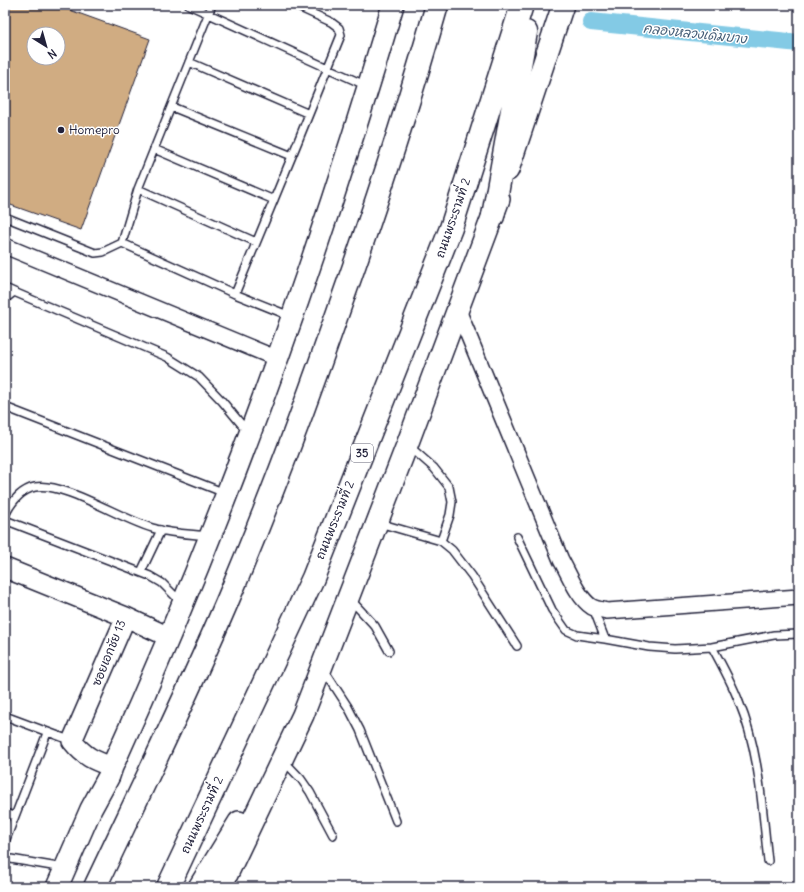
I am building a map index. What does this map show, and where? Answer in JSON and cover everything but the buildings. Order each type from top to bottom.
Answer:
[{"type":"highway","points":[[95,887],[182,702],[227,601],[272,491],[317,371],[370,220],[417,76],[437,5]]},
{"type":"highway","name":"ถนนพระรามที่ 2","points":[[168,887],[313,578],[451,228],[522,5]]},
{"type":"highway","points":[[493,216],[530,5]]},
{"type":"main road","points":[[65,881],[110,772],[183,604],[250,435],[278,359],[369,86],[393,5]]},
{"type":"main road","points":[[226,880],[303,715],[322,666],[493,216],[563,5]]},
{"type":"main road","points":[[199,887],[303,715]]},
{"type":"street","points":[[5,246],[278,359]]},
{"type":"street","points":[[458,310],[561,560],[577,590],[593,608],[608,611],[799,596]]},
{"type":"street","name":"ซอยเอกชัย 13","points":[[5,568],[126,617],[72,741]]},
{"type":"street","points":[[126,617],[169,637]]},
{"type":"street","points":[[72,741],[82,753],[110,772]]},
{"type":"lane","points":[[189,5],[328,69],[369,86]]},
{"type":"lane","points":[[5,217],[95,253],[103,252],[122,243],[138,189],[212,5]]},
{"type":"lane","points":[[235,294],[341,34],[339,28],[331,22],[294,5]]},
{"type":"lane","points":[[189,62],[309,114]]},
{"type":"lane","points":[[172,107],[292,156]]},
{"type":"lane","points":[[154,149],[274,200]]},
{"type":"lane","points":[[138,189],[256,242]]},
{"type":"lane","points":[[122,243],[235,294],[292,317]]},
{"type":"lane","points":[[5,288],[167,357],[199,377],[222,401],[250,435]]},
{"type":"lane","points":[[5,299],[14,292]]},
{"type":"lane","points":[[5,408],[227,494]]},
{"type":"lane","points":[[407,445],[434,468],[449,487],[452,502],[450,515],[441,541]]},
{"type":"lane","points":[[5,516],[10,504],[23,492],[35,487],[45,487],[65,491],[134,521],[161,530],[211,536]]},
{"type":"lane","points":[[5,520],[141,572],[162,583],[183,604]]},
{"type":"lane","points":[[377,522],[441,541],[459,558],[472,576],[516,646]]},
{"type":"lane","points":[[141,572],[161,530]]},
{"type":"lane","points":[[517,537],[552,610],[566,630],[577,635],[649,647],[675,649],[712,647],[774,635],[799,634]]},
{"type":"lane","points":[[348,596],[375,626],[389,651]]},
{"type":"lane","points":[[593,608],[605,639]]},
{"type":"lane","points":[[712,647],[740,703],[748,731],[756,764],[768,861]]},
{"type":"lane","points":[[322,666],[348,707],[360,730],[396,821]]},
{"type":"lane","points":[[5,716],[47,733],[72,741]]},
{"type":"lane","points":[[5,842],[47,733]]},
{"type":"lane","points":[[282,759],[310,792],[333,835]]},
{"type":"lane","points":[[5,813],[15,816]]},
{"type":"lane","points":[[5,858],[65,881]]},
{"type":"waterway","name":"คลองหลวงเดิมบาง","points":[[591,22],[799,43]]},
{"type":"place","name":"Homepro","points":[[61,130]]}]
